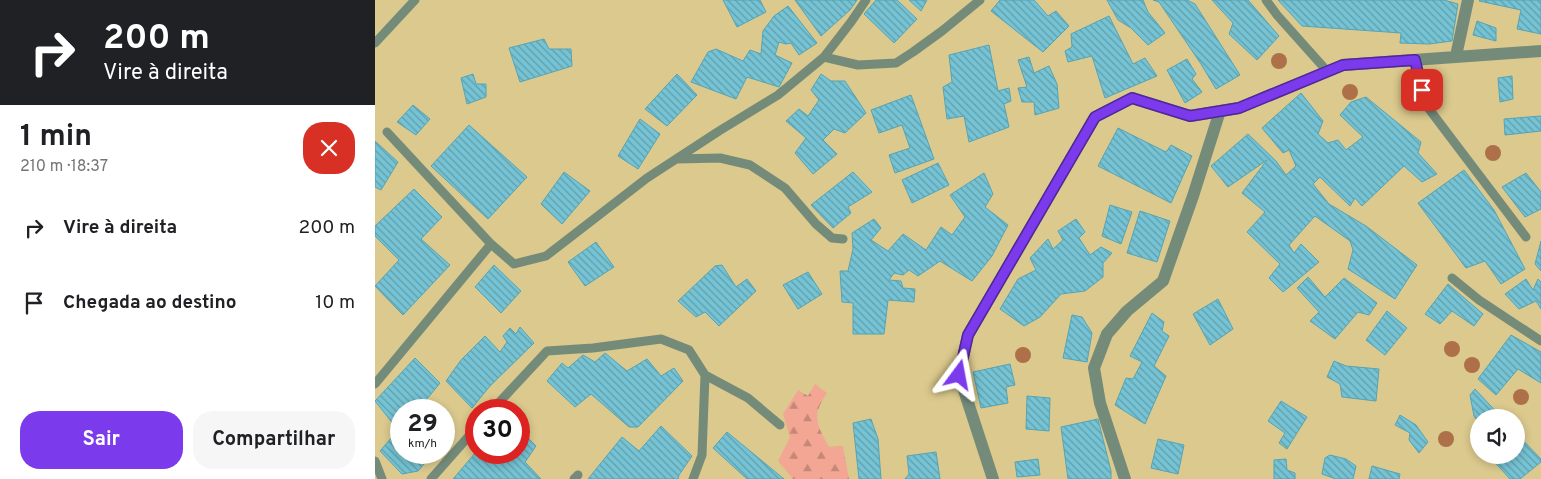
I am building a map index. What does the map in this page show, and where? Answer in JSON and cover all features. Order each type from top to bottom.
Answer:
[{"type":"street","points":[[1456,56],[1469,0]]},
{"type":"street","points":[[993,479],[959,375],[968,335],[1095,117],[1132,98],[1190,116],[1239,108],[1343,65],[1456,56],[1541,52]]},
{"type":"street","points":[[1125,479],[1100,403],[1094,368],[1107,334],[1127,311],[1163,281],[1220,111]]},
{"type":"lane","points":[[375,43],[415,0]]},
{"type":"lane","points":[[387,132],[491,244],[514,264],[546,256],[647,178],[778,95],[824,57],[866,0]]},
{"type":"lane","points":[[824,57],[858,65],[896,62],[942,31],[980,0]]},
{"type":"lane","points":[[1266,0],[1327,71]]},
{"type":"lane","points":[[1415,60],[1426,106],[1526,237]]},
{"type":"lane","points":[[676,159],[720,158],[750,166],[785,188],[815,224],[832,238],[843,239]]},
{"type":"lane","points":[[375,384],[491,244]]},
{"type":"lane","points":[[1452,278],[1479,300],[1541,341]]},
{"type":"lane","points":[[502,399],[547,351],[593,348],[661,339],[689,350],[705,375],[748,398],[780,425]]},
{"type":"lane","points":[[693,479],[702,455],[705,375]]},
{"type":"lane","points":[[431,479],[465,440]]},
{"type":"lane","points":[[375,461],[382,479]]},
{"type":"green space","points":[[815,384],[827,393],[817,414],[821,433],[829,447],[843,446],[849,479],[793,479],[778,461],[790,437],[783,414],[798,390],[808,396]]},
{"type":"building","points":[[723,0],[760,0],[766,12],[737,27]]},
{"type":"building","points":[[795,0],[857,0],[850,10],[821,36]]},
{"type":"building","points":[[876,0],[897,0],[917,19],[894,43],[864,14]]},
{"type":"building","points":[[909,0],[927,0],[921,11]]},
{"type":"building","points":[[1000,0],[1034,0],[1048,16],[1056,11],[1069,26],[1043,52],[991,11]]},
{"type":"building","points":[[1107,0],[1143,0],[1148,12],[1165,33],[1148,45],[1131,28],[1118,20]]},
{"type":"building","points":[[1153,0],[1187,0],[1195,4],[1240,75],[1216,89],[1159,2]]},
{"type":"building","points":[[1212,0],[1248,0],[1279,36],[1257,60],[1229,34],[1233,23]]},
{"type":"building","points":[[1278,0],[1444,0],[1458,4],[1452,41],[1429,44],[1400,43],[1401,33],[1302,26]]},
{"type":"building","points":[[1480,0],[1541,0],[1541,34],[1517,29],[1521,10]]},
{"type":"building","points":[[788,6],[817,43],[799,55],[791,43],[779,42],[775,55],[792,63],[779,87],[747,77],[736,99],[691,82],[708,52],[716,49],[743,61],[750,50],[761,54],[763,31],[774,16]]},
{"type":"building","points":[[1109,16],[1133,64],[1145,58],[1157,76],[1105,98],[1092,56],[1068,62],[1065,51],[1072,47],[1071,34]]},
{"type":"building","points":[[1477,21],[1496,28],[1496,41],[1473,35]]},
{"type":"building","points":[[544,39],[549,49],[571,49],[572,66],[520,82],[509,48]]},
{"type":"building","points":[[989,45],[998,91],[1009,88],[1011,101],[1004,104],[1009,127],[969,142],[964,116],[947,119],[943,87],[952,82],[949,55]]},
{"type":"building","points":[[1029,57],[1034,73],[1049,66],[1057,84],[1059,108],[1035,115],[1034,102],[1022,102],[1018,88],[1027,87],[1018,60]]},
{"type":"building","points":[[1187,59],[1196,74],[1192,79],[1202,92],[1185,103],[1167,70]]},
{"type":"building","points":[[473,74],[476,84],[486,84],[486,97],[467,104],[461,78]]},
{"type":"building","points":[[677,74],[697,95],[667,126],[645,109]]},
{"type":"building","points":[[821,74],[831,81],[845,81],[866,113],[845,133],[834,129],[823,140],[837,154],[813,174],[795,153],[806,138],[786,121],[799,109],[808,116],[819,100],[811,90]]},
{"type":"building","points":[[1512,76],[1513,99],[1500,102],[1498,78]]},
{"type":"building","points":[[1301,93],[1323,121],[1318,134],[1328,143],[1338,140],[1346,150],[1363,137],[1340,115],[1351,102],[1366,97],[1421,142],[1418,153],[1437,174],[1422,182],[1404,166],[1362,206],[1355,198],[1350,206],[1320,177],[1313,184],[1329,204],[1366,226],[1417,265],[1395,299],[1348,269],[1353,250],[1350,241],[1315,216],[1289,245],[1294,253],[1301,244],[1319,262],[1283,292],[1269,278],[1280,264],[1247,232],[1265,212],[1242,193],[1267,160],[1228,187],[1211,166],[1248,134],[1276,161],[1286,175],[1296,166],[1289,150],[1283,153],[1262,128]]},
{"type":"building","points":[[911,95],[934,159],[895,173],[889,155],[910,148],[902,125],[879,133],[871,110]]},
{"type":"building","points":[[413,105],[430,119],[416,135],[397,122]]},
{"type":"building","points":[[1541,116],[1541,131],[1505,135],[1504,119]]},
{"type":"building","points":[[640,119],[660,134],[638,169],[618,156]]},
{"type":"building","points":[[469,125],[527,177],[488,219],[431,166]]},
{"type":"building","points":[[1118,128],[1166,152],[1171,145],[1192,156],[1171,203],[1098,166]]},
{"type":"building","points":[[375,141],[398,162],[381,190],[375,187]]},
{"type":"building","points":[[938,163],[949,185],[912,203],[902,180]]},
{"type":"building","points":[[1464,170],[1494,210],[1525,269],[1501,284],[1485,261],[1466,268],[1418,203]]},
{"type":"building","points":[[564,172],[590,191],[562,224],[541,204]]},
{"type":"building","points":[[853,172],[872,192],[848,207],[851,213],[833,228],[811,205]]},
{"type":"building","points":[[984,173],[993,194],[985,207],[1008,225],[992,256],[972,281],[940,261],[918,276],[909,270],[903,275],[894,273],[889,280],[901,281],[903,288],[915,289],[914,302],[888,300],[884,334],[853,334],[853,303],[842,302],[840,271],[848,271],[853,249],[852,233],[874,219],[881,228],[871,240],[888,251],[903,234],[926,250],[941,227],[952,235],[965,217],[950,195]]},
{"type":"building","points":[[1526,173],[1541,192],[1541,209],[1525,217],[1502,187]]},
{"type":"building","points":[[414,189],[442,217],[421,239],[450,265],[403,315],[375,286],[399,260],[375,236],[375,226]]},
{"type":"building","points":[[1110,205],[1132,212],[1121,244],[1102,236]]},
{"type":"building","points":[[1140,211],[1170,221],[1157,262],[1127,253]]},
{"type":"building","points":[[1076,219],[1085,232],[1079,238],[1090,255],[1101,247],[1112,253],[1103,263],[1103,277],[1085,291],[1061,294],[1040,317],[1024,326],[1000,309],[1018,279],[1036,270],[1030,258],[1048,239],[1053,249],[1063,240],[1058,231]]},
{"type":"building","points":[[1541,241],[1541,271],[1535,264]]},
{"type":"building","points":[[596,242],[614,267],[585,286],[568,262]]},
{"type":"building","points":[[494,265],[521,291],[501,313],[475,287]]},
{"type":"building","points":[[722,265],[736,287],[747,279],[756,291],[719,326],[705,312],[696,317],[678,301],[715,266]]},
{"type":"building","points":[[808,272],[822,294],[798,309],[783,285]]},
{"type":"building","points":[[1308,277],[1325,297],[1344,278],[1377,303],[1369,315],[1358,312],[1335,339],[1310,321],[1319,312],[1297,288]]},
{"type":"building","points":[[1526,279],[1533,290],[1538,279],[1541,282],[1541,309],[1536,301],[1519,309],[1505,294]]},
{"type":"building","points":[[1448,284],[1483,314],[1474,326],[1452,311],[1440,324],[1425,314]]},
{"type":"building","points":[[1218,299],[1233,329],[1210,345],[1193,314]]},
{"type":"building","points":[[1387,311],[1407,328],[1385,355],[1366,340]]},
{"type":"building","points":[[1152,313],[1164,322],[1162,331],[1169,336],[1154,366],[1166,376],[1145,424],[1115,405],[1126,378],[1133,379],[1142,362],[1130,356]]},
{"type":"building","points":[[1072,315],[1082,317],[1092,333],[1087,362],[1063,358]]},
{"type":"building","points":[[520,327],[534,343],[479,399],[465,399],[465,401],[446,381],[461,360],[485,336],[500,352],[507,342],[503,336],[510,328],[516,334]]},
{"type":"building","points":[[1511,335],[1541,352],[1541,383],[1518,369],[1496,395],[1478,379]]},
{"type":"building","points":[[605,353],[627,371],[647,359],[661,376],[674,368],[683,381],[638,427],[629,427],[591,394],[575,407],[547,381],[562,363],[568,368],[583,355],[595,362]]},
{"type":"building","points":[[415,358],[440,383],[427,399],[390,399],[390,420],[375,401]]},
{"type":"building","points":[[1334,361],[1346,366],[1379,369],[1376,401],[1342,397],[1340,384],[1327,377]]},
{"type":"building","points":[[1010,364],[1015,385],[1006,387],[1008,403],[981,408],[973,372]]},
{"type":"building","points":[[1475,389],[1494,409],[1473,409],[1470,395]]},
{"type":"building","points":[[1027,396],[1050,398],[1049,431],[1026,429]]},
{"type":"building","points":[[1281,401],[1307,417],[1287,449],[1279,443],[1285,433],[1268,421]]},
{"type":"building","points":[[1400,415],[1416,425],[1428,442],[1419,453],[1409,440],[1410,433],[1395,425]]},
{"type":"building","points":[[871,419],[878,439],[881,479],[859,479],[853,423]]},
{"type":"building","points":[[1098,419],[1111,471],[1111,479],[1068,479],[1061,427]]},
{"type":"building","points":[[661,426],[692,456],[678,479],[588,479],[622,437],[639,451]]},
{"type":"building","points":[[727,432],[784,479],[747,479],[713,448]]},
{"type":"building","points":[[390,439],[390,461],[380,451]]},
{"type":"building","points":[[1158,439],[1184,445],[1178,474],[1151,468]]},
{"type":"building","points":[[530,440],[536,446],[530,455]]},
{"type":"building","points":[[1525,442],[1541,459],[1541,462],[1520,479],[1510,479],[1496,464],[1525,464]]},
{"type":"building","points":[[936,452],[940,479],[905,479],[909,474],[907,456]]},
{"type":"building","points":[[1330,455],[1346,459],[1356,466],[1353,479],[1336,479],[1322,474],[1325,458]]},
{"type":"building","points":[[1038,459],[1040,475],[1017,477],[1015,462]]},
{"type":"building","points":[[1286,459],[1287,470],[1295,473],[1295,479],[1274,479],[1274,460]]},
{"type":"building","points":[[392,464],[424,464],[418,471],[402,474]]},
{"type":"building","points":[[466,464],[527,464],[541,479],[453,479]]},
{"type":"building","points":[[1372,466],[1400,474],[1399,479],[1369,479]]},
{"type":"route","points":[[959,375],[968,335],[1095,117],[1132,98],[1190,116],[1239,108],[1343,65],[1415,60],[1422,90]]}]
